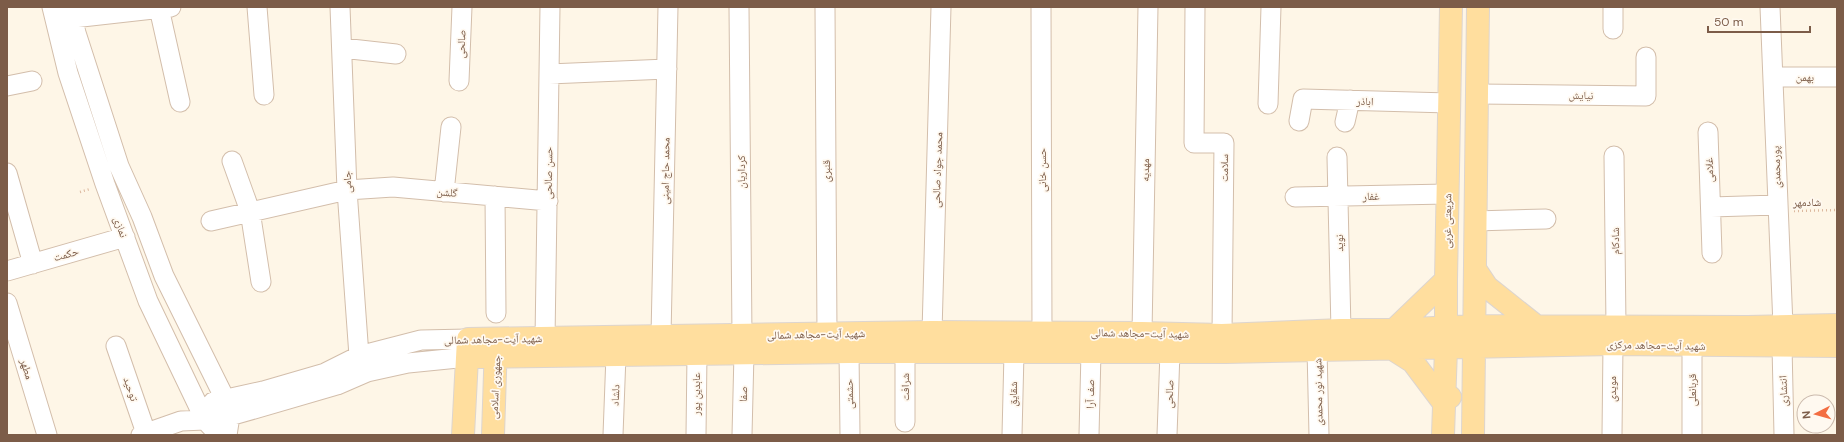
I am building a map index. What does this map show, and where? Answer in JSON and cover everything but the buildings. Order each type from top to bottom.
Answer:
[{"type":"main road","name":"شریعتی غربی","points":[[1443,435],[1451,7]]},
{"type":"main road","points":[[1473,435],[1478,7]]},
{"type":"main road","points":[[1475,269],[1487,287],[1536,326]]},
{"type":"main road","points":[[1446,280],[1392,339],[1413,362],[1443,402],[1453,395],[1463,396],[1474,400]]},
{"type":"main road","name":"شهید آیت-مجاهد مرکزی","points":[[1474,336],[1536,326],[1692,345],[1782,336],[1837,325]]},
{"type":"main road","name":"شهید آیت-مجاهد شمالی","points":[[468,348],[497,347],[616,355],[697,354],[743,345],[827,334],[932,332],[1222,335],[1341,330],[1368,339]]},
{"type":"main road","name":"شهید آیت-مجاهد شمالی","points":[[497,347],[545,339],[661,336],[743,345],[849,352],[1170,352],[1317,349],[1368,339],[1446,338],[1474,336]]},
{"type":"main road","name":"شهید آیت-مجاهد مرکزی","points":[[1474,336],[1782,336],[1837,346]]},
{"type":"main road","name":"جمهوری اسلامی","points":[[493,435],[497,347]]},
{"type":"main road","points":[[463,435],[468,348]]},
{"type":"street","name":"نمازی","points":[[52,7],[68,73],[148,301],[201,413],[219,435]]},
{"type":"street","points":[[257,7],[264,96]]},
{"type":"street","name":"جامی","points":[[340,7],[347,190],[359,356]]},
{"type":"street","name":"صالحی","points":[[459,80],[462,7]]},
{"type":"street","name":"حسن صالحی","points":[[545,339],[550,7]]},
{"type":"street","name":"محمد حاج امینی","points":[[661,336],[668,7]]},
{"type":"street","name":"کرداریان","points":[[739,7],[743,345]]},
{"type":"street","name":"قنبری","points":[[825,7],[827,334]]},
{"type":"street","name":"محمد جواد صالحی","points":[[932,332],[942,7]]},
{"type":"street","name":"حسن خانی","points":[[1041,7],[1042,332]]},
{"type":"street","name":"مهدیه","points":[[1142,333],[1148,7]]},
{"type":"street","name":"سلامت","points":[[1194,7],[1194,143],[1224,143],[1222,335]]},
{"type":"street","points":[[1268,104],[1271,7]]},
{"type":"street","points":[[1613,7],[1613,29]]},
{"type":"street","name":"پورمحمدی","points":[[1770,7],[1782,336]]},
{"type":"street","points":[[72,13],[165,8],[180,102]]},
{"type":"street","name":"نمازی","points":[[72,13],[119,166],[142,217],[164,276],[228,408]]},
{"type":"street","points":[[342,48],[396,54]]},
{"type":"street","name":"نیایش","points":[[1477,94],[1646,96],[1646,57]]},
{"type":"street","points":[[549,74],[667,69]]},
{"type":"street","name":"بهمن","points":[[1773,77],[1837,78]]},
{"type":"street","points":[[7,86],[32,81]]},
{"type":"street","name":"اباذر","points":[[1299,121],[1303,99],[1449,103]]},
{"type":"street","points":[[1345,122],[1350,100]]},
{"type":"street","points":[[444,192],[451,127]]},
{"type":"street","name":"غلامی","points":[[1708,132],[1712,253]]},
{"type":"street","name":"شادکام","points":[[1614,156],[1614,335]]},
{"type":"street","name":"نوید","points":[[1337,157],[1341,330]]},
{"type":"street","points":[[232,162],[250,211],[260,282]]},
{"type":"street","points":[[7,173],[33,264]]},
{"type":"street","name":"گلشن","points":[[211,221],[347,190],[393,187],[548,201]]},
{"type":"street","name":"غفار","points":[[1295,197],[1448,194]]},
{"type":"street","points":[[495,196],[496,313]]},
{"type":"street","points":[[1711,207],[1777,208]]},
{"type":"street","points":[[1475,221],[1546,219]]},
{"type":"street","name":"حکمت","points":[[7,271],[125,237]]},
{"type":"street","name":"مطهر","points":[[7,303],[47,435]]},
{"type":"street","name":"مویدی","points":[[1612,435],[1614,335]]},
{"type":"street","name":"انتشاری","points":[[1782,336],[1784,435]]},
{"type":"street","name":"شهید آیت-مجاهد شمالی","points":[[228,408],[263,391],[325,373],[359,356],[422,340],[468,348]]},
{"type":"street","name":"صفا","points":[[742,435],[743,345]]},
{"type":"street","name":"قربانعلی","points":[[1692,345],[1692,435]]},
{"type":"street","name":"توحید","points":[[116,346],[143,434]]},
{"type":"street","name":"شهید آیت-مجاهد شمالی","points":[[201,413],[337,385],[367,372],[468,348]]},
{"type":"street","name":"شهید نور محمدی","points":[[1317,349],[1318,435]]},
{"type":"street","name":"حشمتی","points":[[849,352],[850,435]]},
{"type":"street","name":"شرافت","points":[[905,352],[905,422]]},
{"type":"street","name":"صف آرا","points":[[1089,435],[1091,352]]},
{"type":"street","name":"صالحی","points":[[1167,435],[1170,352]]},
{"type":"street","name":"شقایق","points":[[1012,435],[1014,353]]},
{"type":"street","name":"عابدین پور","points":[[696,435],[697,354]]},
{"type":"street","name":"دلشاد","points":[[613,435],[616,355]]},
{"type":"street","points":[[227,435],[228,408]]},
{"type":"street","points":[[143,434],[180,422],[201,413]]},
{"type":"path","name":"شادمهر","points":[[1777,208],[1837,210]]}]
